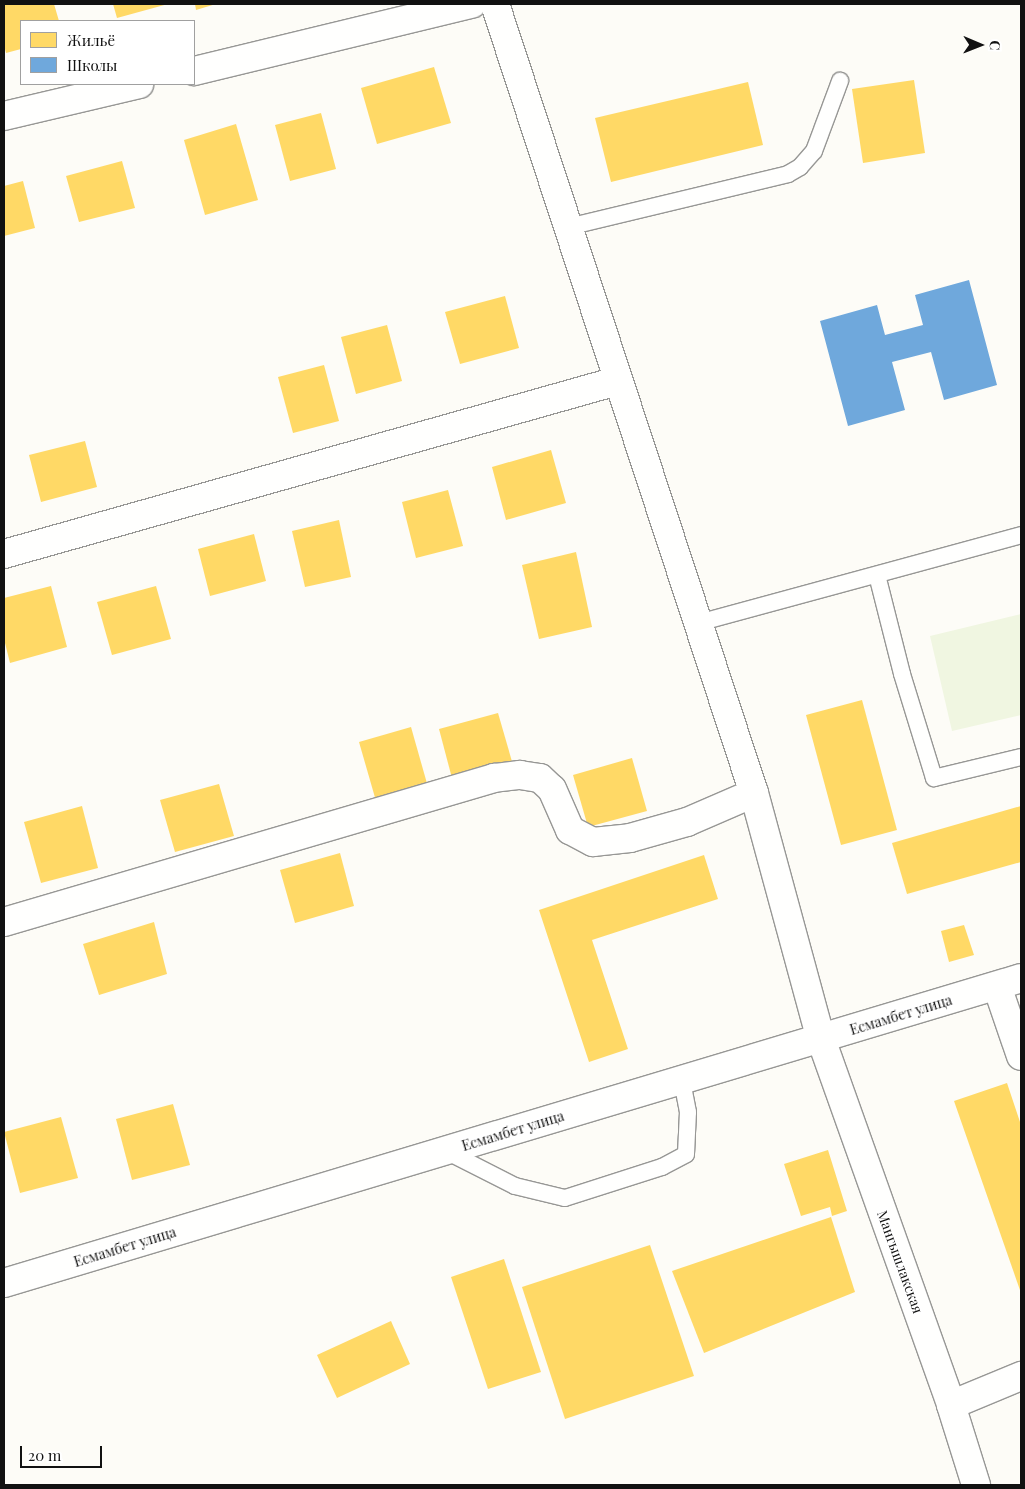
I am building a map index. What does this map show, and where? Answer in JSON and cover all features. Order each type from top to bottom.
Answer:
[{"type":"street","points":[[195,71],[472,4]]},
{"type":"street","name":"Мангышлакская","points":[[495,4],[617,381],[754,793],[820,1039],[950,1404],[976,1485]]},
{"type":"street","points":[[4,116],[135,85]]},
{"type":"street","points":[[4,554],[617,381]]},
{"type":"street","points":[[4,922],[494,778],[520,775],[540,778],[552,789],[570,830],[593,842],[630,838],[687,822],[754,793]]},
{"type":"street","points":[[1009,982],[1021,1056]]},
{"type":"street","name":"Есмамбет улица","points":[[4,1283],[1009,982]]},
{"type":"street","points":[[950,1404],[1021,1376]]},
{"type":"lane","points":[[568,227],[788,174],[800,167],[814,151],[840,81]]},
{"type":"lane","points":[[698,623],[1021,535]]},
{"type":"lane","points":[[877,575],[902,674],[934,778],[1021,757]]},
{"type":"lane","points":[[446,1151],[515,1186],[565,1198],[662,1167],[686,1154],[688,1112],[682,1081]]},
{"type":"green space","points":[[1021,614],[1021,715],[952,731],[930,636]]},
{"type":"building: Жильё","points":[[4,4],[54,4],[59,20],[20,20],[20,49],[6,53],[4,45]]},
{"type":"building: Жильё","points":[[113,4],[168,4],[117,18]]},
{"type":"building: Жильё","points":[[195,4],[216,4],[196,10]]},
{"type":"building: Жильё","points":[[434,67],[451,123],[377,144],[361,88]]},
{"type":"building: Жильё","points":[[914,80],[925,153],[863,163],[852,89]]},
{"type":"building: Жильё","points":[[748,82],[763,145],[611,182],[595,118]]},
{"type":"building: Жильё","points":[[321,113],[336,169],[290,181],[275,125]]},
{"type":"building: Жильё","points":[[236,124],[258,200],[205,215],[184,140]]},
{"type":"building: Жильё","points":[[122,161],[135,208],[79,222],[66,176]]},
{"type":"building: Жильё","points":[[23,181],[35,228],[4,236],[4,186]]},
{"type":"building: Жильё","points":[[505,296],[519,348],[460,364],[445,312]]},
{"type":"building: Жильё","points":[[387,325],[402,381],[356,394],[341,337]]},
{"type":"building: Жильё","points":[[324,365],[339,421],[293,433],[278,377]]},
{"type":"building: Жильё","points":[[85,441],[97,487],[41,502],[29,455]]},
{"type":"building: Жильё","points":[[551,450],[566,503],[506,520],[492,467]]},
{"type":"building: Жильё","points":[[448,490],[463,546],[416,558],[402,502]]},
{"type":"building: Жильё","points":[[339,520],[351,577],[305,587],[292,531]]},
{"type":"building: Жильё","points":[[254,534],[266,581],[210,596],[198,549]]},
{"type":"building: Жильё","points":[[576,552],[592,627],[539,639],[522,565]]},
{"type":"building: Жильё","points":[[51,586],[67,647],[10,663],[4,639],[4,598]]},
{"type":"building: Жильё","points":[[156,586],[171,639],[112,655],[97,602]]},
{"type":"building: Жильё","points":[[862,700],[897,830],[841,845],[806,715]]},
{"type":"building: Жильё","points":[[498,713],[513,765],[453,782],[439,729]]},
{"type":"building: Жильё","points":[[411,727],[428,787],[376,801],[359,742]]},
{"type":"building: Жильё","points":[[632,758],[647,811],[588,827],[573,775]]},
{"type":"building: Жильё","points":[[219,784],[234,836],[175,852],[160,800]]},
{"type":"building: Жильё","points":[[82,806],[98,868],[41,883],[24,822]]},
{"type":"building: Жильё","points":[[1021,806],[1021,862],[907,894],[892,843]]},
{"type":"building: Жильё","points":[[340,853],[354,906],[295,923],[280,870]]},
{"type":"building: Жильё","points":[[704,855],[718,899],[592,940],[628,1049],[589,1062],[539,910]]},
{"type":"building: Жильё","points":[[154,922],[167,974],[99,995],[83,944]]},
{"type":"building: Жильё","points":[[964,925],[974,955],[949,962],[941,931]]},
{"type":"building: Жильё","points":[[1007,1083],[1021,1125],[1021,1293],[954,1101]]},
{"type":"building: Жильё","points":[[173,1104],[190,1165],[132,1180],[116,1119]]},
{"type":"building: Жильё","points":[[61,1117],[78,1178],[20,1193],[4,1132]]},
{"type":"building: Жильё","points":[[828,1150],[847,1211],[832,1216],[830,1207],[801,1216],[784,1164]]},
{"type":"building: Жильё","points":[[831,1217],[855,1292],[704,1353],[672,1271]]},
{"type":"building: Жильё","points":[[650,1245],[694,1376],[565,1419],[522,1287]]},
{"type":"building: Жильё","points":[[504,1259],[541,1372],[488,1389],[451,1277]]},
{"type":"building: Жильё","points":[[391,1321],[410,1364],[337,1398],[317,1355]]},
{"type":"building: Школы","points":[[969,280],[997,385],[944,400],[931,352],[892,362],[905,410],[848,426],[820,321],[877,305],[885,335],[923,325],[915,295]]}]
